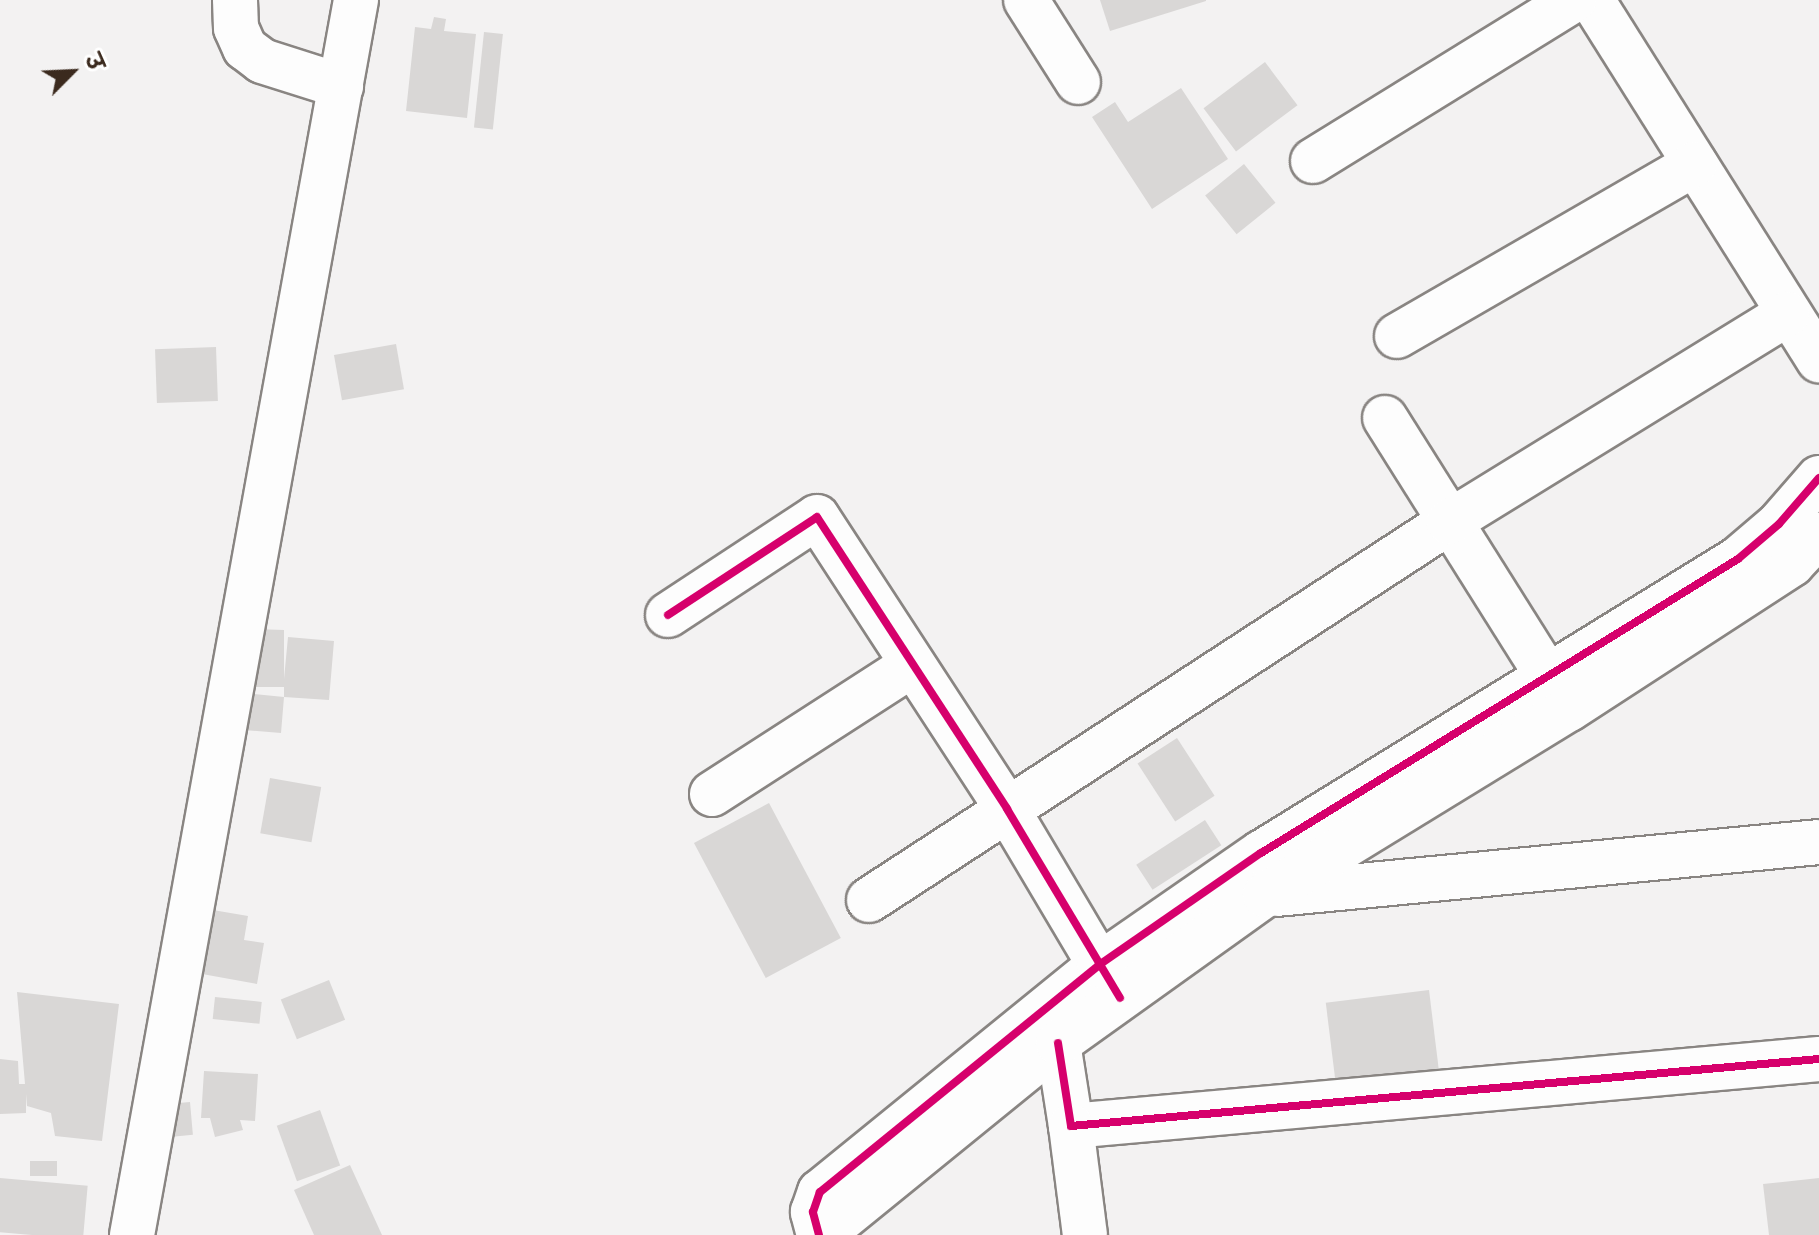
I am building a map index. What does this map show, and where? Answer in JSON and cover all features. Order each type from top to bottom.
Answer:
[{"type":"street","points":[[235,0],[236,28],[245,48],[262,61],[341,86]]},
{"type":"street","points":[[132,1235],[356,0]]},
{"type":"street","points":[[1026,0],[1078,82]]},
{"type":"street","points":[[1313,161],[1574,0]]},
{"type":"street","points":[[1592,0],[1787,314],[1819,360]]},
{"type":"street","points":[[1397,336],[1695,164]]},
{"type":"street","points":[[869,900],[1449,522],[1787,314]]},
{"type":"street","points":[[1385,418],[1558,693]]},
{"type":"street","points":[[1819,478],[1779,524],[1738,559],[1558,693],[1265,895],[1110,981],[1058,1043],[820,1235],[813,1212],[820,1192],[1110,981],[1261,853],[1558,693],[1792,564],[1819,535]]},
{"type":"street","points":[[668,615],[817,517],[1007,809],[1110,981]]},
{"type":"street","points":[[712,794],[912,665]]},
{"type":"street","points":[[1265,895],[1819,842]]},
{"type":"street","points":[[1058,1043],[1085,1235]]},
{"type":"street","points":[[1071,1126],[1819,1059]]},
{"type":"building","points":[[1100,0],[1206,0],[1206,1],[1110,31]]},
{"type":"building","points":[[434,17],[446,19],[444,31],[476,34],[467,118],[406,111],[415,27],[431,29]]},
{"type":"building","points":[[484,32],[503,34],[493,129],[474,127]]},
{"type":"building","points":[[1265,62],[1297,105],[1236,151],[1204,108]]},
{"type":"building","points":[[1181,88],[1228,159],[1152,209],[1092,117],[1115,102],[1128,122]]},
{"type":"building","points":[[1244,164],[1275,203],[1237,234],[1205,195]]},
{"type":"building","points":[[396,344],[404,389],[342,400],[334,355]]},
{"type":"building","points":[[216,347],[218,401],[157,403],[155,349]]},
{"type":"building","points":[[255,629],[284,630],[284,679],[288,637],[334,641],[329,700],[284,697],[284,687],[255,687]]},
{"type":"building","points":[[245,693],[284,697],[281,733],[243,730]]},
{"type":"building","points":[[1177,738],[1215,796],[1175,821],[1138,764]]},
{"type":"building","points":[[270,778],[321,787],[311,842],[260,833]]},
{"type":"building","points":[[769,803],[841,938],[766,978],[694,843]]},
{"type":"building","points":[[1205,820],[1221,845],[1153,890],[1136,865]]},
{"type":"building","points":[[201,908],[248,916],[244,940],[264,943],[257,984],[191,972]]},
{"type":"building","points":[[329,980],[345,1020],[297,1039],[281,999]]},
{"type":"building","points":[[1429,990],[1439,1075],[1336,1088],[1326,1003]]},
{"type":"building","points":[[17,992],[119,1004],[102,1141],[55,1136],[51,1113],[27,1106],[26,1094],[26,1113],[0,1114],[0,1059],[18,1061],[19,1084],[25,1084]]},
{"type":"building","points":[[215,997],[262,1002],[259,1024],[213,1019]]},
{"type":"building","points":[[204,1071],[258,1074],[255,1121],[240,1120],[243,1130],[215,1137],[210,1118],[201,1118]]},
{"type":"building","points":[[190,1102],[193,1135],[170,1137],[167,1104]]},
{"type":"building","points":[[320,1110],[340,1165],[297,1181],[277,1126]]},
{"type":"building","points":[[30,1161],[57,1161],[57,1176],[30,1176]]},
{"type":"building","points":[[350,1165],[382,1235],[314,1235],[294,1190]]},
{"type":"building","points":[[0,1178],[88,1186],[83,1235],[0,1232]]},
{"type":"building","points":[[1819,1178],[1819,1235],[1769,1235],[1763,1184]]},
{"type":"cycle path","points":[[819,1235],[813,1212],[820,1192],[1099,965],[1261,853],[1738,559],[1779,524],[1819,478]]},
{"type":"cycle path","points":[[668,615],[817,517],[1007,809],[1120,998]]},
{"type":"cycle path","points":[[1058,1043],[1071,1126],[1819,1059]]}]
